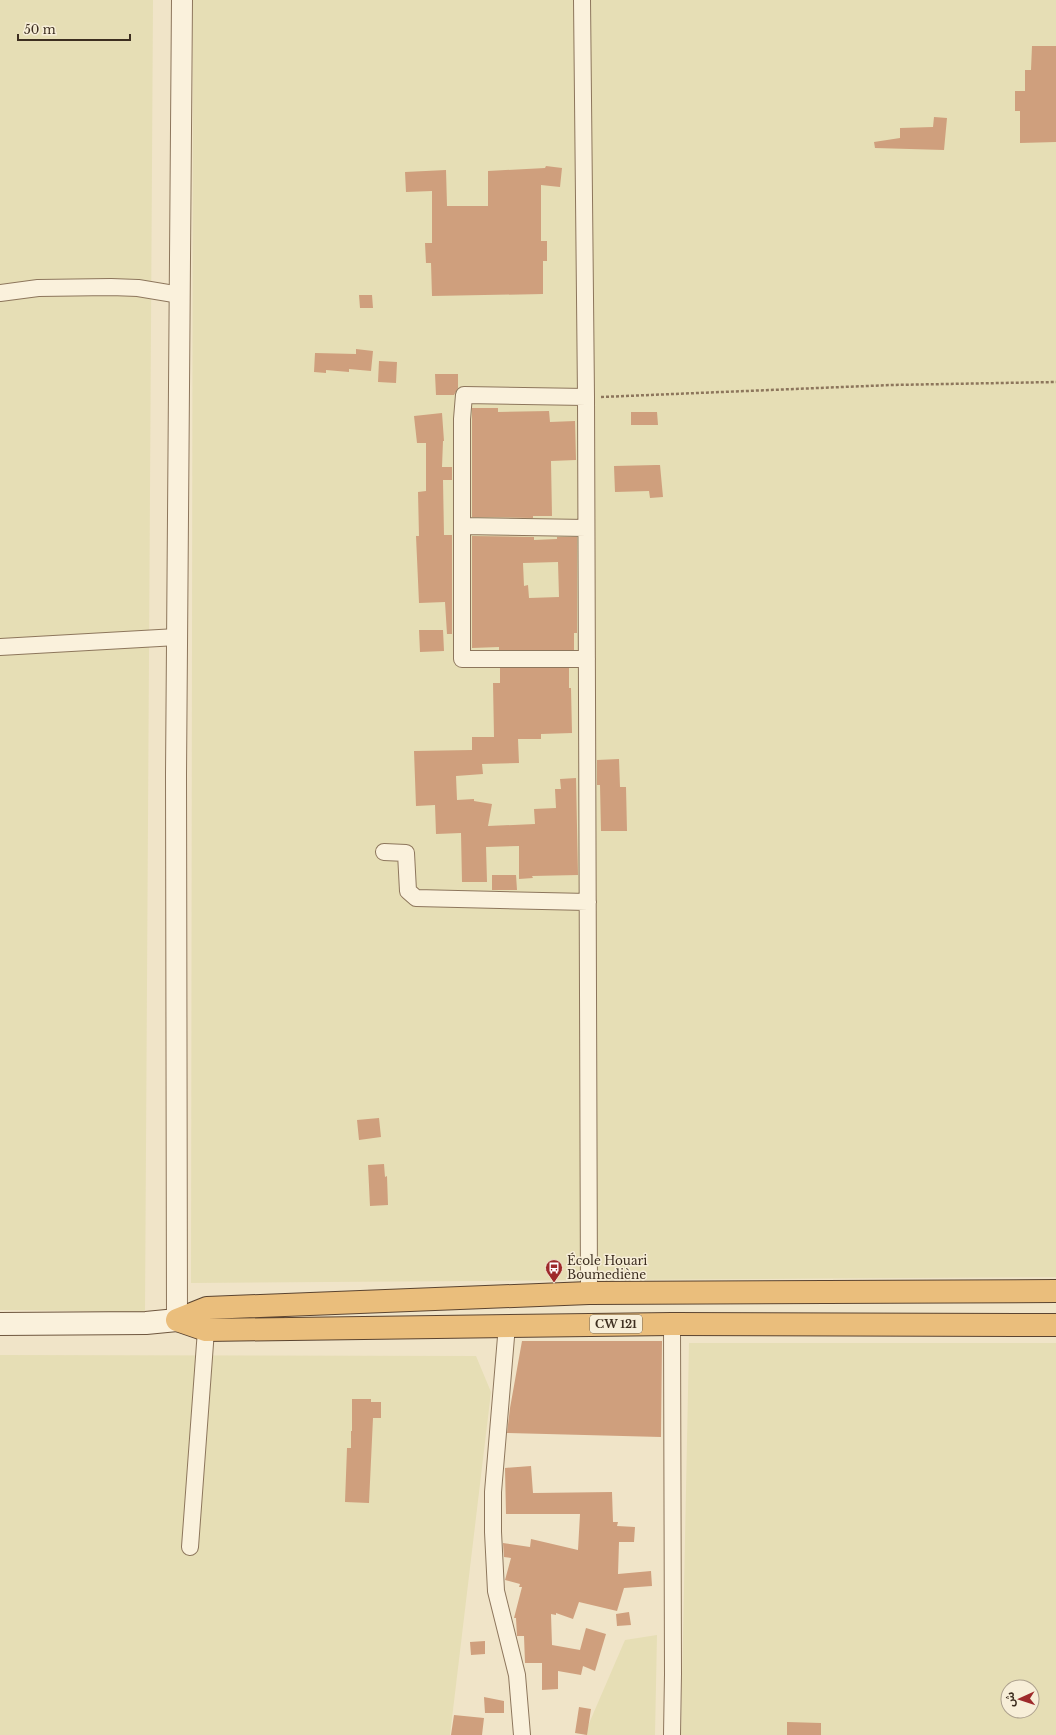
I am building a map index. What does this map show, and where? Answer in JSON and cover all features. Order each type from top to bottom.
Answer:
[{"type":"highway","points":[[177,1320],[207,1308],[589,1293],[1056,1291]]},
{"type":"highway","name":"CW 121","points":[[177,1320],[206,1330],[672,1324],[1056,1325]]},
{"type":"main road","name":"CW 121","points":[[0,1324],[146,1324],[177,1320]]},
{"type":"street","points":[[177,1320],[177,637],[182,0]]},
{"type":"street","points":[[582,0],[586,397],[589,1293]]},
{"type":"street","points":[[0,293],[38,288],[111,287],[138,288],[180,295]]},
{"type":"street","points":[[586,397],[464,395],[462,419],[462,659],[587,659]]},
{"type":"street","points":[[462,526],[586,528]]},
{"type":"street","points":[[0,647],[177,637]]},
{"type":"street","points":[[384,852],[406,853],[408,892],[416,898],[588,902]]},
{"type":"street","points":[[672,1324],[672,1735]]},
{"type":"street","points":[[506,1325],[493,1492],[496,1591],[517,1675],[522,1735]]},
{"type":"street","points":[[190,1546],[206,1330]]},
{"type":"path","points":[[586,397],[891,384],[1056,382]]},
{"type":"shaded area","points":[[0,0],[153,0],[145,1312],[0,1310]]},
{"type":"shaded area","points":[[193,0],[1056,0],[1056,1277],[191,1283]]},
{"type":"shaded area","points":[[689,1343],[1056,1343],[1056,1735],[681,1735]]},
{"type":"shaded area","points":[[0,1355],[476,1356],[491,1392],[450,1735],[0,1735]]},
{"type":"shaded area","points":[[657,1635],[655,1735],[584,1735],[625,1640]]},
{"type":"building","points":[[1032,46],[1056,46],[1056,142],[1020,143],[1020,111],[1015,111],[1015,91],[1025,91],[1025,70],[1031,70]]},
{"type":"building","points":[[934,117],[947,118],[944,150],[875,148],[874,142],[900,138],[900,128],[933,127]]},
{"type":"building","points":[[546,166],[562,168],[560,187],[541,185],[541,241],[547,241],[547,261],[543,261],[543,294],[432,296],[431,263],[426,263],[425,243],[432,243],[432,191],[406,192],[405,172],[446,170],[447,206],[488,206],[488,171],[545,168]]},
{"type":"building","points":[[359,295],[372,295],[373,308],[360,308]]},
{"type":"building","points":[[356,349],[373,351],[371,371],[349,369],[349,372],[326,370],[326,373],[314,372],[315,353],[356,354]]},
{"type":"building","points":[[379,361],[397,362],[396,383],[378,382]]},
{"type":"building","points":[[435,374],[458,374],[458,388],[454,395],[436,395]]},
{"type":"building","points":[[472,408],[498,408],[498,412],[549,411],[550,422],[575,421],[576,460],[551,461],[552,516],[533,516],[533,518],[472,517]]},
{"type":"building","points":[[631,412],[657,412],[658,425],[631,425]]},
{"type":"building","points":[[442,413],[444,441],[442,467],[452,467],[452,480],[443,480],[444,535],[452,535],[452,634],[447,634],[445,602],[419,603],[416,536],[419,536],[418,492],[426,491],[426,443],[417,443],[414,416]]},
{"type":"building","points":[[660,465],[663,497],[650,498],[649,491],[615,492],[614,466]]},
{"type":"building","points":[[472,536],[534,537],[534,540],[557,539],[557,537],[577,537],[577,633],[574,633],[574,650],[499,650],[499,647],[472,648]],"holes":[[[558,562],[559,597],[529,598],[528,585],[524,586],[523,563]]]},
{"type":"building","points":[[419,630],[443,630],[444,651],[420,652]]},
{"type":"building","points":[[500,668],[569,668],[572,733],[541,734],[541,739],[518,739],[519,763],[482,764],[483,774],[456,776],[457,800],[474,799],[474,801],[492,804],[488,826],[535,824],[534,809],[556,808],[555,789],[561,789],[560,779],[576,778],[578,875],[532,876],[533,878],[519,879],[519,846],[486,847],[487,882],[462,882],[461,833],[436,834],[435,805],[416,806],[414,751],[472,750],[472,737],[494,737],[493,683],[500,683]]},
{"type":"building","points":[[619,759],[620,787],[626,787],[627,831],[601,831],[600,785],[597,785],[597,760]]},
{"type":"building","points":[[492,875],[516,875],[517,890],[492,890]]},
{"type":"building","points":[[379,1118],[381,1137],[359,1140],[357,1120]]},
{"type":"building","points":[[384,1164],[385,1177],[387,1176],[388,1205],[370,1206],[368,1165]]},
{"type":"building","points":[[522,1341],[662,1341],[661,1437],[507,1433]]},
{"type":"building","points":[[352,1399],[371,1399],[371,1402],[381,1402],[381,1418],[373,1418],[369,1503],[345,1502],[347,1448],[351,1448]]},
{"type":"building","points":[[531,1466],[533,1493],[612,1492],[613,1522],[618,1522],[617,1526],[635,1527],[634,1542],[619,1542],[618,1574],[651,1571],[652,1586],[624,1588],[617,1611],[579,1602],[573,1619],[556,1613],[556,1615],[551,1614],[552,1645],[580,1650],[586,1628],[606,1634],[595,1671],[583,1666],[581,1675],[558,1671],[558,1689],[542,1690],[542,1663],[525,1663],[524,1636],[517,1636],[516,1618],[514,1618],[522,1587],[519,1587],[520,1584],[505,1580],[511,1558],[504,1557],[503,1543],[530,1547],[531,1539],[578,1550],[580,1514],[506,1514],[505,1468]]},
{"type":"building","points":[[629,1612],[631,1625],[617,1626],[616,1614]]},
{"type":"building","points":[[485,1641],[485,1654],[471,1655],[470,1642]]},
{"type":"building","points":[[484,1697],[504,1701],[504,1713],[485,1713]]},
{"type":"building","points":[[579,1707],[591,1709],[587,1735],[575,1733]]},
{"type":"building","points":[[454,1715],[484,1718],[482,1735],[451,1735]]},
{"type":"building","points":[[787,1722],[821,1723],[821,1735],[787,1735]]},
{"type":"place","name":"École Houari Boumediène","points":[[554,1283]]}]
